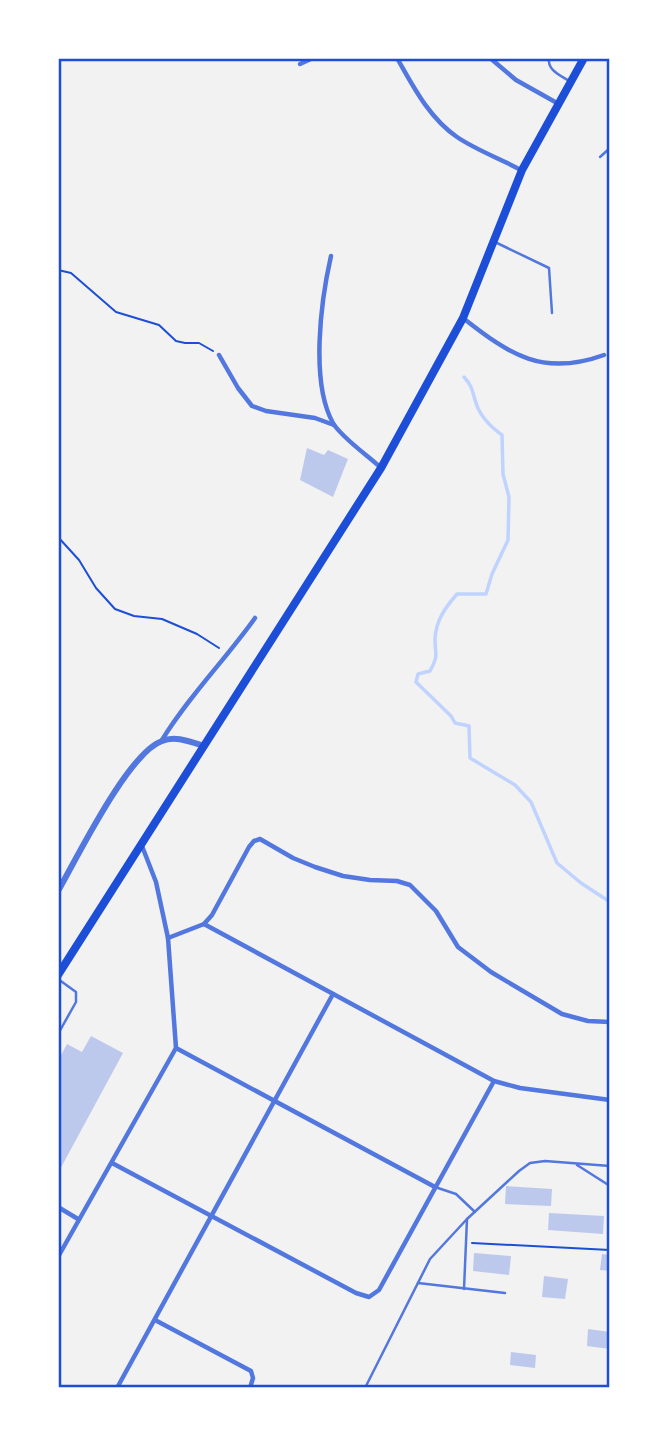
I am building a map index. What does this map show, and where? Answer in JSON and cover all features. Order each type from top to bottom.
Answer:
[{"type":"main road","points":[[58,977],[141,842],[381,468],[463,318],[522,170],[584,58]]},
{"type":"street","points":[[300,64],[313,58]]},
{"type":"street","points":[[397,58],[422,101],[457,138],[522,170]]},
{"type":"street","points":[[490,58],[516,80],[557,103]]},
{"type":"street","points":[[331,256],[322,307],[320,357],[324,396],[334,425]]},
{"type":"street","points":[[463,318],[498,346],[540,363],[586,362],[604,355]]},
{"type":"street","points":[[219,355],[252,406],[266,411],[315,418],[334,425],[381,468]]},
{"type":"street","points":[[58,891],[136,761],[162,740],[188,700],[255,618]]},
{"type":"street","points":[[162,740],[174,738],[204,746]]},
{"type":"street","points":[[168,938],[204,924],[212,915],[249,847],[260,839],[293,858],[343,876],[397,881],[410,885],[436,911],[458,947],[491,972],[562,1014],[588,1021],[610,1022]]},
{"type":"street","points":[[58,1257],[176,1048],[168,938],[156,882],[141,842]]},
{"type":"street","points":[[204,924],[494,1081],[520,1088],[610,1100]]},
{"type":"street","points":[[117,1388],[333,994]]},
{"type":"street","points":[[176,1048],[435,1187]]},
{"type":"street","points":[[112,1163],[356,1293],[369,1297],[379,1290],[494,1081]]},
{"type":"street","points":[[58,1207],[78,1219]]},
{"type":"street","points":[[155,1320],[251,1371],[253,1378],[250,1388]]},
{"type":"lane","points":[[549,58],[551,69],[569,81]]},
{"type":"lane","points":[[600,156],[610,148]]},
{"type":"lane","points":[[494,242],[549,268],[552,313]]},
{"type":"lane","points":[[58,977],[76,992],[76,1002],[58,1034]]},
{"type":"lane","points":[[365,1388],[430,1259],[467,1219],[519,1171],[530,1163],[545,1161],[610,1166]]},
{"type":"lane","points":[[575,1164],[610,1186]]},
{"type":"lane","points":[[435,1187],[456,1194],[475,1212]]},
{"type":"lane","points":[[464,1289],[467,1219]]},
{"type":"lane","points":[[418,1283],[505,1293]]},
{"type":"path","points":[[58,270],[71,273],[116,312],[159,325],[176,341],[199,343],[219,355]]},
{"type":"path","points":[[58,537],[79,560],[96,588],[115,609],[134,616],[162,618],[197,634],[228,654]]},
{"type":"path","points":[[467,1242],[610,1250]]},
{"type":"building","points":[[307,448],[324,455],[328,450],[348,459],[333,497],[300,480]]},
{"type":"building","points":[[91,1036],[123,1053],[58,1173],[58,1061],[67,1044],[82,1052]]},
{"type":"building","points":[[506,1186],[552,1189],[551,1206],[505,1204]]},
{"type":"building","points":[[549,1213],[604,1216],[603,1234],[548,1230]]},
{"type":"building","points":[[474,1253],[511,1256],[509,1275],[473,1271]]},
{"type":"building","points":[[602,1254],[610,1255],[610,1271],[600,1270]]},
{"type":"building","points":[[544,1276],[568,1279],[565,1299],[542,1297]]},
{"type":"building","points":[[588,1329],[610,1332],[610,1349],[587,1346]]},
{"type":"building","points":[[511,1352],[536,1355],[535,1368],[510,1365]]},
{"type":"waterway","points":[[464,377],[471,386],[480,412],[502,435],[503,474],[509,497],[508,540],[486,594],[457,594],[445,609],[436,632],[435,661],[430,671],[418,674],[416,682],[455,723],[469,726],[470,758],[515,785],[531,802],[557,863],[610,902]]}]
